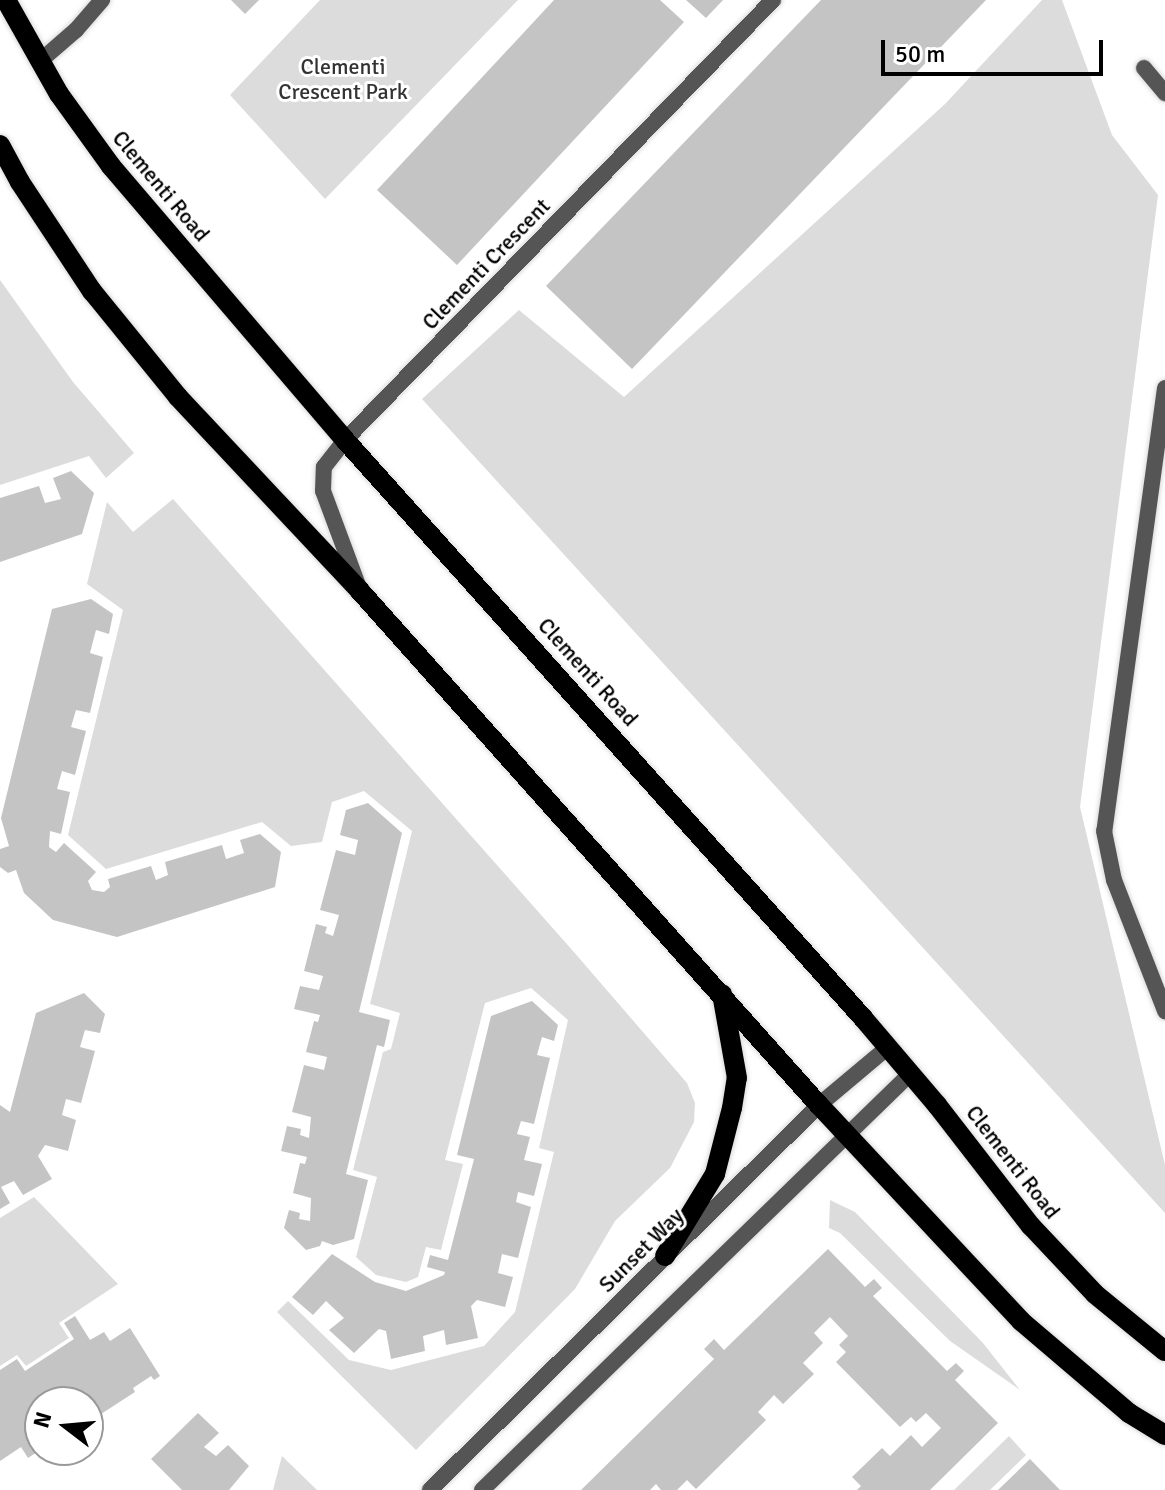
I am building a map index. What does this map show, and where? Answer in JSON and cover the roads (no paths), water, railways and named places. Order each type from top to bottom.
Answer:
[{"type":"main road","name":"Clementi Road","points":[[6,0],[39,62],[111,166],[345,440],[615,738],[888,1047],[1031,1226],[1095,1294],[1165,1351]]},
{"type":"main road","points":[[0,145],[28,195],[111,314],[178,397],[360,591],[819,1105],[1021,1321],[1129,1413],[1165,1435]]},
{"type":"main road","points":[[665,1256],[715,1174],[729,1123],[737,1078],[722,994]]},
{"type":"street","points":[[39,62],[76,30],[102,0]]},
{"type":"street","name":"Clementi Crescent","points":[[360,591],[323,491],[324,467],[345,440],[773,0]]},
{"type":"street","points":[[1144,68],[1165,93]]},
{"type":"street","points":[[1165,388],[1104,831],[1114,880],[1165,1011]]},
{"type":"street","name":"Sunset Way","points":[[430,1490],[819,1105],[888,1047]]},
{"type":"street","points":[[482,1490],[910,1074]]},
{"type":"park label","name":"Clementi Crescent Park","points":[[343,78]]}]
